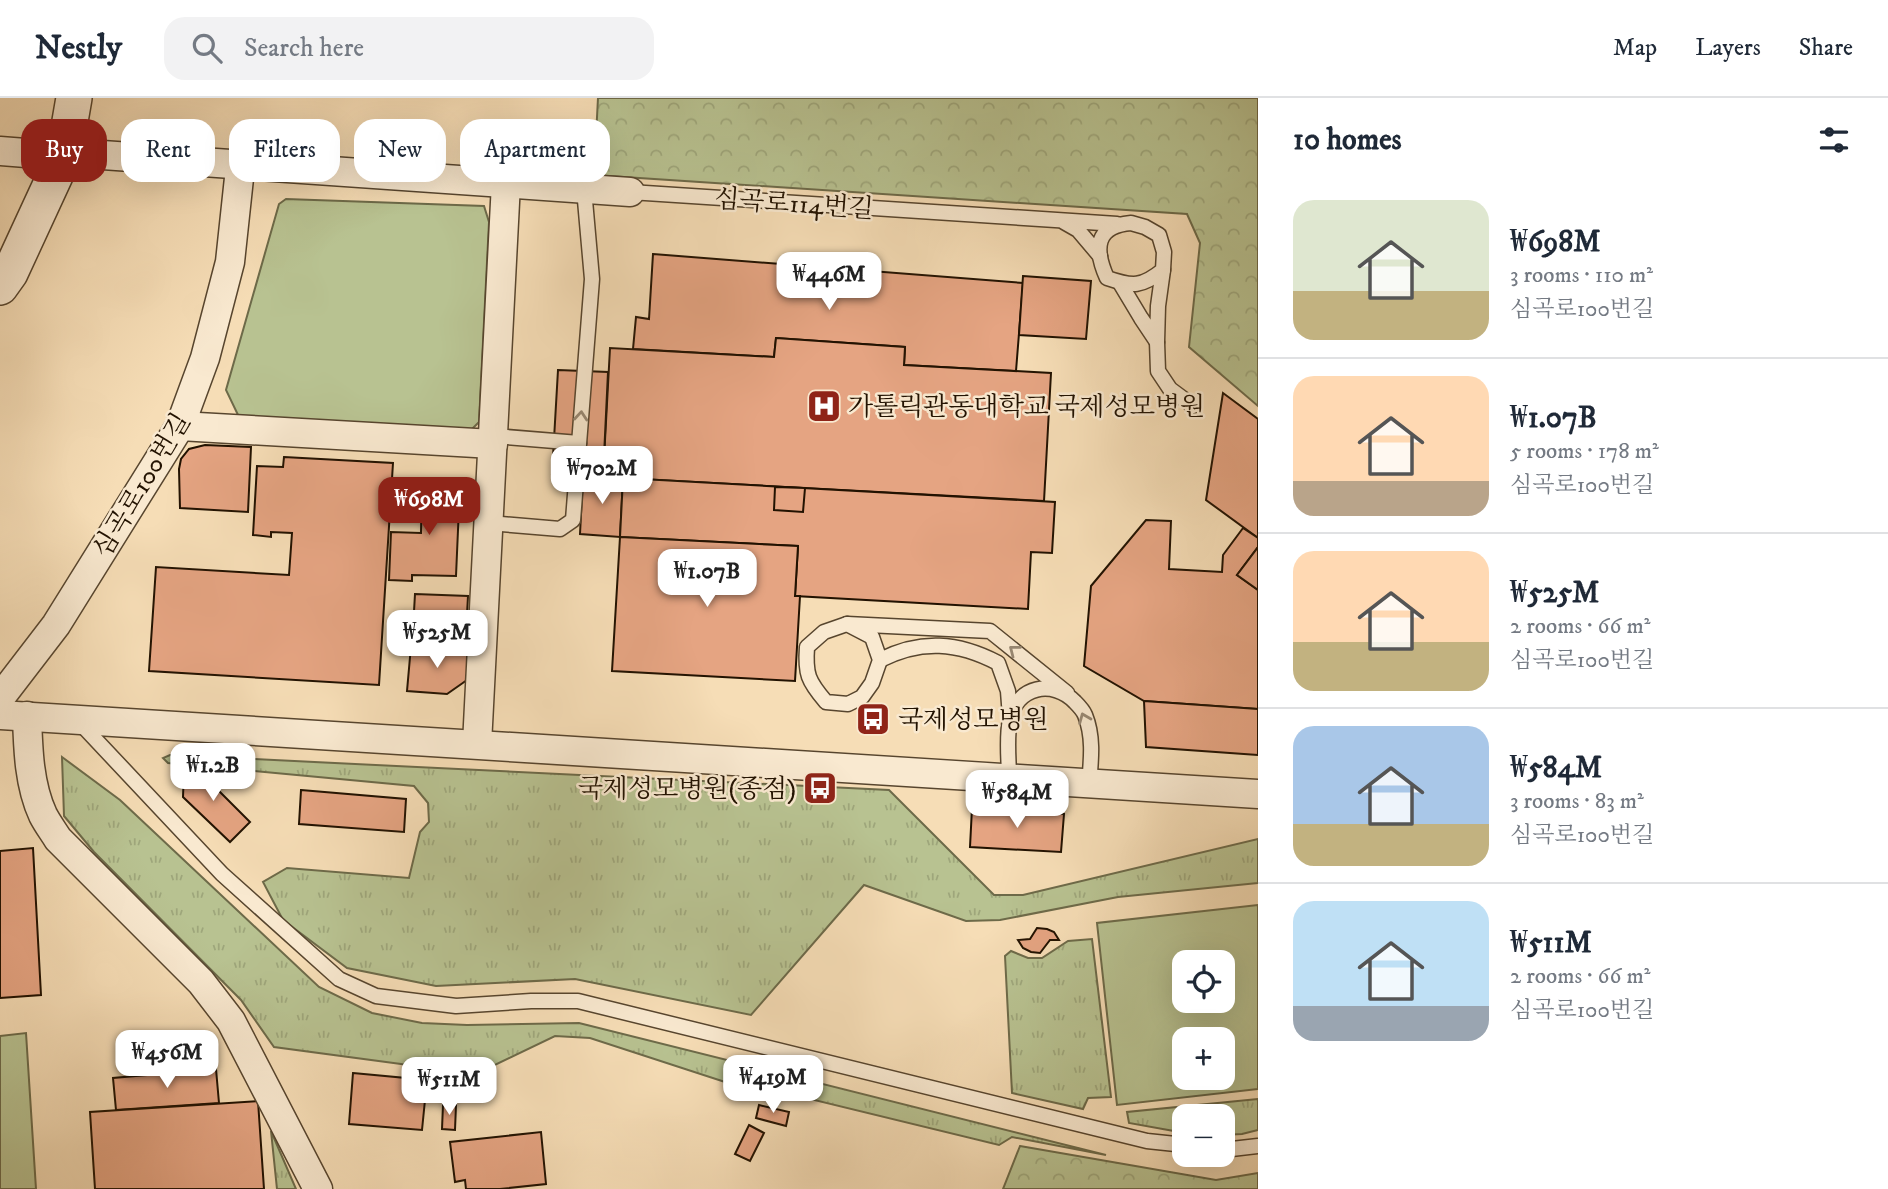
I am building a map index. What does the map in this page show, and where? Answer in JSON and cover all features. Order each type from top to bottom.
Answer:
[{"type":"street","points":[[70,119],[74,98]]},
{"type":"street","name":"심곡로114번길","points":[[0,151],[21,153]]},
{"type":"street","name":"심곡로114번길","points":[[107,155],[229,164]]},
{"type":"street","name":"심곡로114번길","points":[[340,172],[629,192]]},
{"type":"street","points":[[0,287],[10,273],[52,182]]},
{"type":"street","name":"심곡로100번길","points":[[0,698],[56,625],[180,426],[205,358],[230,262],[239,182]]},
{"type":"street","points":[[477,744],[506,183]]},
{"type":"street","points":[[180,426],[493,440]]},
{"type":"street","points":[[318,1189],[231,1021],[201,982],[58,839],[44,816],[33,787],[28,745],[14,716],[1258,794]]},
{"type":"lane","points":[[489,523],[561,529],[573,520],[592,279],[584,188]]},
{"type":"lane","name":"심곡로114번길","points":[[629,192],[1117,224]]},
{"type":"lane","points":[[1063,222],[1078,230],[1100,256]]},
{"type":"lane","points":[[1163,270],[1150,281],[1130,285],[1107,278],[1100,264],[1099,244],[1105,231],[1117,224],[1131,223],[1159,235],[1164,252],[1163,270],[1158,306],[1158,372],[1170,389],[1193,406]]},
{"type":"lane","points":[[1120,283],[1157,342]]},
{"type":"lane","points":[[493,440],[579,443]]},
{"type":"lane","points":[[847,624],[872,637],[880,660],[872,683],[862,697],[848,704],[826,702],[814,688],[805,668],[807,647],[824,632],[847,624],[990,631],[1067,693],[1084,713],[1092,747],[1089,784]]},
{"type":"lane","points":[[880,660],[899,651],[924,646],[953,646],[979,653],[998,663],[1008,691],[1009,779]]},
{"type":"lane","points":[[1010,718],[1020,698],[1036,690],[1052,688],[1067,693]]},
{"type":"lane","points":[[77,719],[222,874],[339,979],[376,996],[456,1006],[578,1001],[1147,1140],[1172,1143]]},
{"type":"lane","points":[[1235,1149],[1258,1146]]},
{"type":"green space","points":[[598,98],[1258,98],[1258,406],[1189,347],[1200,243],[1187,214],[610,176],[610,119],[597,119]]},
{"type":"green space","points":[[286,199],[484,206],[489,222],[479,422],[468,433],[239,417],[226,390],[279,204]]},
{"type":"green space","points":[[170,755],[889,790],[994,895],[1023,895],[1258,839],[1258,883],[1118,897],[1000,920],[966,921],[864,885],[751,1015],[575,979],[436,986],[347,968],[283,920],[263,882],[287,868],[409,878],[420,832],[429,822],[428,803],[414,786],[168,763],[163,758]]},
{"type":"green space","points":[[62,757],[120,800],[319,987],[372,1013],[422,1023],[579,1023],[1106,1155],[1012,1137],[999,1145],[761,1087],[725,1082],[590,1038],[555,1036],[472,1076],[274,1047],[241,1000],[94,852],[64,816]]},
{"type":"green space","points":[[1258,905],[1258,1089],[1117,1105],[1097,923]]},
{"type":"green space","points":[[1092,939],[1111,1097],[1088,1098],[1083,1109],[1012,1093],[1005,956],[1011,951],[1028,958],[1042,958],[1068,941]]},
{"type":"green space","points":[[26,1033],[36,1189],[0,1189],[0,1036]]},
{"type":"green space","points":[[1258,1099],[1258,1130],[1235,1134],[1235,1104],[1208,1104]]},
{"type":"green space","points":[[1172,1108],[1172,1131],[1129,1123],[1127,1112]]},
{"type":"green space","points":[[271,1131],[296,1189],[277,1189]]},
{"type":"green space","points":[[1020,1146],[1216,1180],[1258,1173],[1258,1189],[1003,1189]]},
{"type":"building","points":[[653,254],[1023,283],[1016,371],[904,365],[905,347],[776,338],[774,357],[633,349],[636,317],[649,319]]},
{"type":"building","points":[[1023,276],[1091,281],[1086,339],[1019,335]]},
{"type":"building","points":[[776,338],[905,347],[904,365],[1051,373],[1044,501],[603,477],[610,348],[774,357]]},
{"type":"building","points":[[558,370],[608,372],[603,477],[552,474]]},
{"type":"building","points":[[1223,393],[1258,419],[1258,538],[1206,500]]},
{"type":"building","points":[[205,445],[251,447],[248,512],[180,508],[181,459],[189,449]]},
{"type":"building","points":[[284,457],[393,463],[379,685],[149,671],[156,567],[289,575],[292,533],[271,532],[271,537],[253,535],[257,466],[283,467]]},
{"type":"building","points":[[583,476],[623,478],[620,537],[580,534]]},
{"type":"building","points":[[623,478],[1055,502],[1052,553],[1031,552],[1028,609],[795,596],[798,546],[620,537]]},
{"type":"building","points":[[422,482],[460,484],[456,576],[412,575],[412,581],[389,580],[391,532],[421,533]]},
{"type":"building","points":[[775,487],[805,488],[803,512],[774,510]]},
{"type":"building","points":[[1146,520],[1171,521],[1169,569],[1222,572],[1223,555],[1243,528],[1258,538],[1258,547],[1237,575],[1258,590],[1258,709],[1144,701],[1084,666],[1091,586]]},
{"type":"building","points":[[620,537],[798,546],[795,596],[800,596],[795,681],[612,671]]},
{"type":"building","points":[[1258,547],[1258,590],[1237,575]]},
{"type":"building","points":[[415,594],[468,596],[466,632],[413,629]]},
{"type":"building","points":[[411,646],[469,650],[467,680],[447,694],[407,691]]},
{"type":"building","points":[[1144,701],[1258,709],[1258,755],[1146,747]]},
{"type":"building","points":[[184,770],[216,770],[216,788],[250,822],[230,842],[183,797]]},
{"type":"building","points":[[301,790],[406,799],[404,832],[299,824]]},
{"type":"building","points":[[972,808],[1064,814],[1061,852],[970,847]]},
{"type":"building","points":[[33,848],[41,995],[0,998],[0,851]]},
{"type":"building","points":[[1037,928],[1054,932],[1059,940],[1050,940],[1040,953],[1023,948],[1018,940],[1030,939]]},
{"type":"building","points":[[216,1069],[219,1103],[116,1110],[113,1078]]},
{"type":"building","points":[[353,1073],[427,1080],[422,1130],[349,1124]]},
{"type":"building","points":[[258,1101],[264,1189],[95,1189],[90,1112]]},
{"type":"building","points":[[443,1105],[456,1105],[455,1130],[442,1129]]},
{"type":"building","points":[[759,1105],[789,1112],[786,1126],[756,1118]]},
{"type":"building","points":[[749,1125],[764,1133],[750,1161],[735,1154]]},
{"type":"building","points":[[541,1132],[546,1184],[500,1189],[466,1189],[465,1180],[455,1182],[450,1142]]},
{"type":"place","name":"가톨릭관동대학교 국제성모병원","points":[[824,406]]},
{"type":"place","name":"국제성모병원","points":[[873,719]]},
{"type":"place","name":"국제성모병원(종점)","points":[[820,788]]}]
